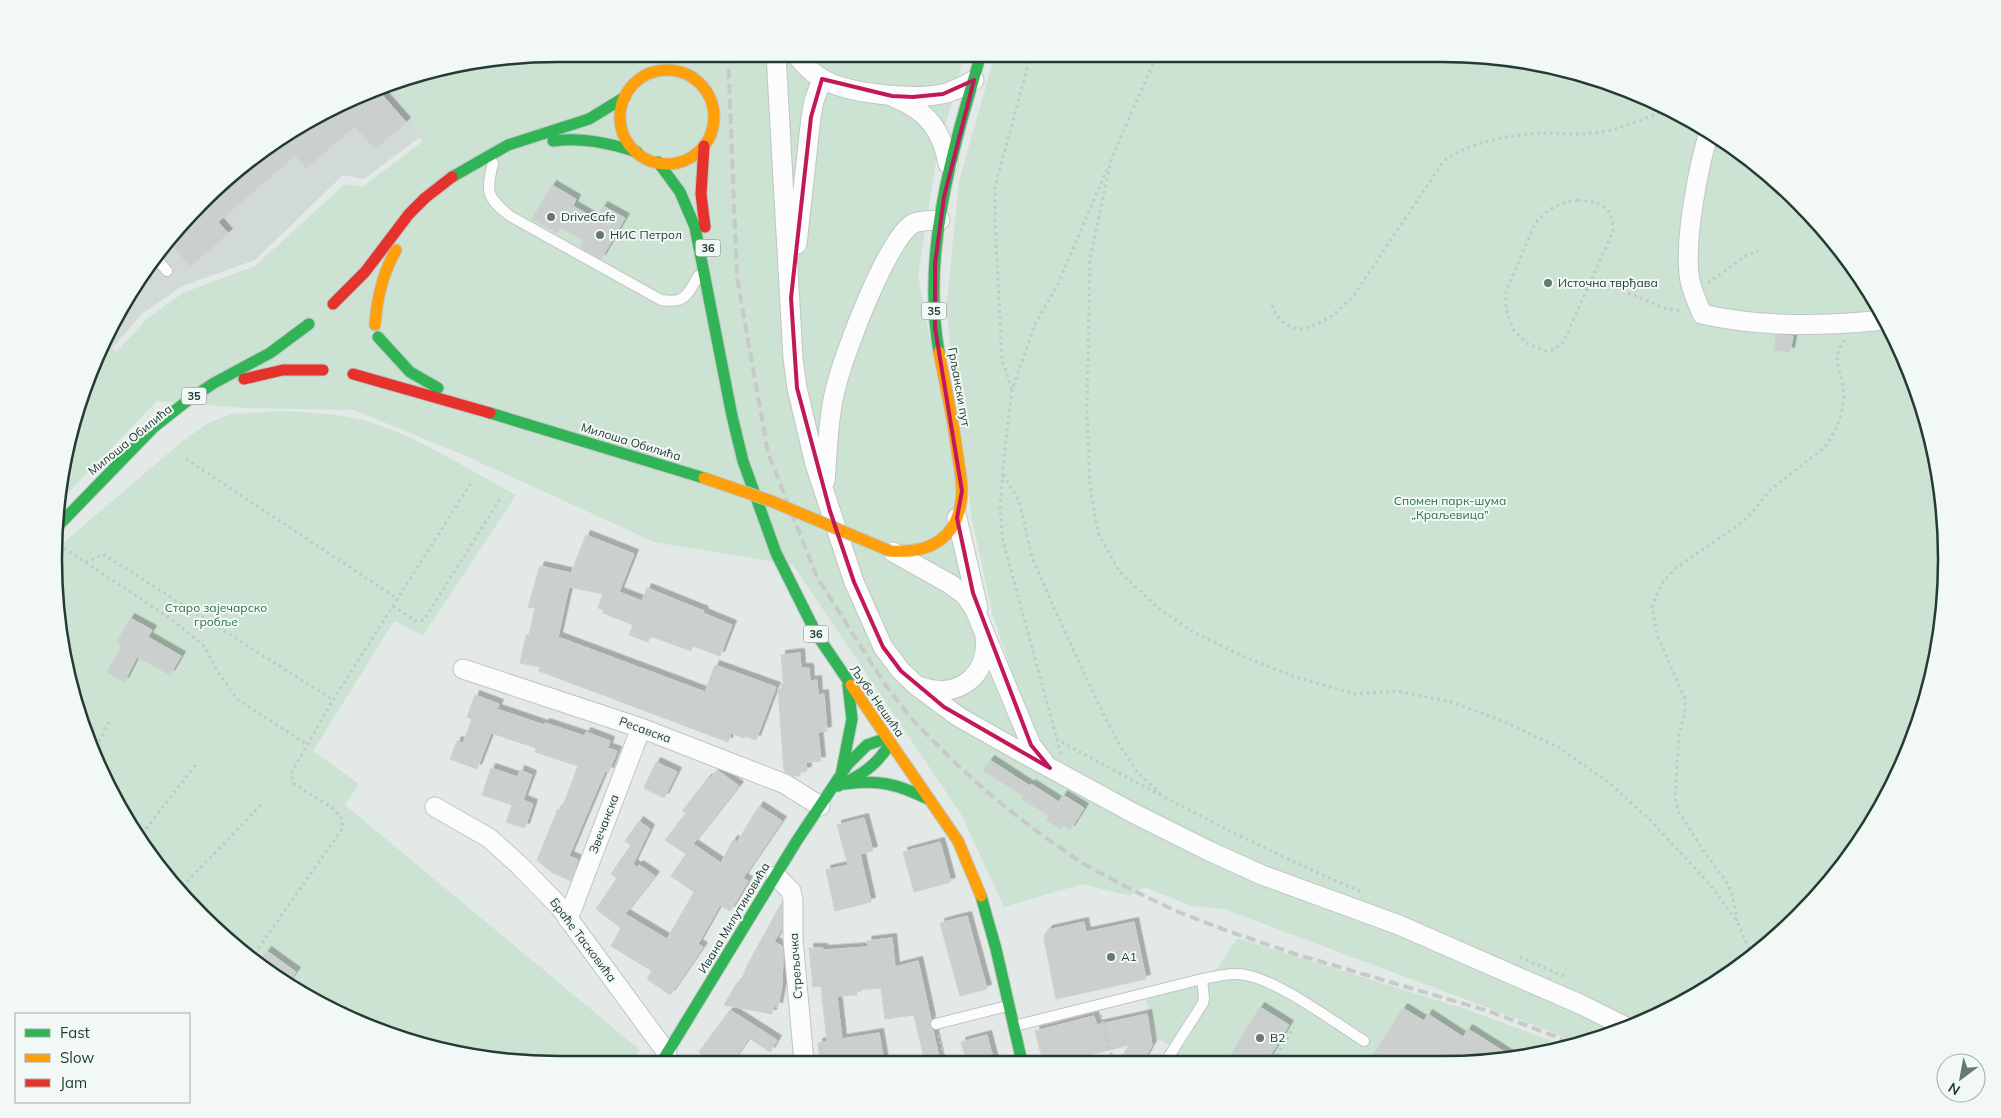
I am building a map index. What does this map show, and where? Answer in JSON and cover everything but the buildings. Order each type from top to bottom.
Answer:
[{"type":"main road","points":[[636,152],[625,137],[621,124],[621,110],[625,97],[634,84],[653,72],[663,62]]},
{"type":"main road","name":"Грљански пут","points":[[771,501],[890,551],[915,552],[933,546],[947,535],[957,518],[962,505],[962,491],[935,316],[934,272],[940,220],[949,169],[980,62]]},
{"type":"main road","name":"36","points":[[658,162],[681,161],[695,154],[704,146],[712,131],[714,115],[698,67]]},
{"type":"main road","points":[[653,72],[665,70],[684,73],[695,79],[704,88]]},
{"type":"main road","name":"Милоша Обилића","points":[[65,519],[154,427],[214,383],[270,354],[320,312],[365,272],[409,214],[425,198],[456,174],[484,157],[513,143],[590,118],[625,97]]},
{"type":"main road","points":[[375,353],[378,338],[375,325],[376,303],[381,278],[390,260],[402,241],[425,213],[472,174],[528,148],[566,138],[602,141],[636,152]]},
{"type":"main road","name":"36","points":[[704,146],[701,194],[720,350]]},
{"type":"main road","name":"36","points":[[636,152],[658,162],[677,185],[690,214],[720,350]]},
{"type":"main road","points":[[305,343],[305,334],[320,312],[348,304]]},
{"type":"main road","points":[[366,312],[375,325]]},
{"type":"main road","name":"Милоша Обилића","points":[[378,338],[410,372],[482,410]]},
{"type":"main road","name":"Љубе Нешића","points":[[720,350],[732,416],[743,461],[769,536],[806,616],[888,741],[958,841],[974,875],[986,908],[1020,1056]]},
{"type":"main road","name":"35","points":[[311,359],[323,370],[338,375],[353,374],[366,366]]},
{"type":"main road","name":"Милоша Обилића","points":[[94,488],[178,418],[210,395],[238,381],[263,372],[300,368],[323,370]]},
{"type":"main road","name":"Милоша Обилића","points":[[353,374],[482,410],[704,478],[771,501]]},
{"type":"main road","points":[[848,681],[852,720],[842,779],[879,780],[894,783],[929,800]]},
{"type":"main road","name":"Ивана Милутиновића","points":[[665,1056],[820,806],[842,779],[848,764],[867,745],[888,741],[883,756],[876,764],[865,772],[842,779]]},
{"type":"street","points":[[776,62],[796,388],[824,492],[854,582],[875,632],[894,662],[917,686],[959,717],[1133,813],[1209,851],[1262,875],[1399,925],[1582,1005],[1618,1023]]},
{"type":"street","points":[[804,62],[822,79],[844,87],[892,96],[913,97],[944,94],[974,80]]},
{"type":"street","points":[[791,298],[811,117],[814,100],[822,79]]},
{"type":"street","points":[[892,96],[915,108],[932,123],[942,140],[949,169]]},
{"type":"street","points":[[1707,140],[1691,223],[1688,275],[1702,314],[1756,323],[1807,325],[1877,321]]},
{"type":"street","points":[[824,492],[831,414],[837,383],[856,326],[884,265],[906,229],[920,221],[940,220]]},
{"type":"street","points":[[917,686],[930,691],[944,692],[958,688],[972,678],[981,665],[986,652],[964,541],[957,518]]},
{"type":"street","points":[[890,551],[958,589],[970,602],[982,625],[1031,745],[1050,768]]},
{"type":"street","name":"Ресавска","points":[[463,669],[641,728],[785,784],[820,806]]},
{"type":"street","name":"Звечанска","points":[[568,919],[641,728]]},
{"type":"street","name":"Браће Тасковића","points":[[435,807],[489,838],[519,864],[558,906],[663,1056]]},
{"type":"street","name":"Стрељачка","points":[[776,876],[791,891],[793,900],[793,940],[803,1056]]},
{"type":"lane","points":[[493,163],[488,190],[491,199],[510,216],[661,300],[671,302],[682,299],[689,293],[702,269]]},
{"type":"lane","points":[[160,263],[167,271]]},
{"type":"lane","points":[[1013,1026],[1202,979],[1237,974],[1264,981],[1286,992],[1364,1041]]},
{"type":"lane","points":[[1169,1056],[1203,1003],[1202,979]]},
{"type":"lane","points":[[936,1024],[1008,1006]]},
{"type":"path","points":[[1012,390],[1002,360],[995,187],[1029,62]]},
{"type":"path","points":[[1068,778],[1003,541],[1000,508],[1012,390],[1035,324],[1057,286],[1112,160],[1122,131],[1154,62]]},
{"type":"path","points":[[1272,305],[1276,316],[1285,325],[1299,329],[1327,320],[1342,309],[1354,295],[1442,162],[1451,155],[1471,146],[1521,135],[1592,134],[1615,130],[1659,113]]},
{"type":"path","points":[[1112,160],[1090,260],[1087,411],[1090,487],[1098,533],[1119,570],[1156,606],[1191,631],[1245,657],[1295,677],[1355,694],[1397,691],[1451,702],[1505,722],[1558,747],[1607,781],[1650,820],[1707,881],[1737,921]]},
{"type":"path","points":[[1578,200],[1590,201],[1605,207],[1610,213],[1613,220],[1613,232],[1592,278],[1563,343],[1557,348],[1544,351],[1537,349],[1528,344],[1514,331],[1506,310],[1506,291],[1535,224],[1540,216],[1558,204],[1578,200]]},
{"type":"path","points":[[1694,294],[1742,259],[1758,252]]},
{"type":"path","points":[[1592,278],[1664,308],[1702,314]]},
{"type":"path","points":[[1749,949],[1737,921],[1732,893],[1726,881],[1701,847],[1679,812],[1675,798],[1678,744],[1685,714],[1685,699],[1657,635],[1652,607],[1661,584],[1677,568],[1742,522],[1770,490],[1825,447],[1842,412],[1843,386],[1836,364],[1839,350],[1846,337]]},
{"type":"path","points":[[186,459],[398,599]]},
{"type":"path","points":[[1003,474],[1019,500],[1032,557],[1054,608],[1119,744],[1138,772],[1163,796]]},
{"type":"path","points":[[256,952],[342,829],[343,821],[334,809],[294,784],[291,773],[333,700],[471,483]]},
{"type":"path","points":[[393,606],[416,621],[424,620],[500,499]]},
{"type":"path","points":[[63,547],[174,621],[205,647],[218,671],[237,699],[306,744]]},
{"type":"path","points":[[86,563],[103,554],[333,700]]},
{"type":"path","points":[[98,743],[110,720]]},
{"type":"path","points":[[1056,739],[1163,796],[1304,867],[1367,893]]},
{"type":"path","points":[[144,832],[198,763]]},
{"type":"path","points":[[185,884],[261,805]]},
{"type":"path","points":[[1518,956],[1571,980]]},
{"type":"path","points":[[1098,1005],[1112,1056]]},
{"type":"path","points":[[936,1024],[944,1056]]},
{"type":"path","points":[[1276,1056],[1294,1027]]},
{"type":"highlighted area","points":[[822,79],[892,96],[913,97],[943,94],[974,80],[944,197],[935,264],[935,328],[962,491],[957,518],[973,593],[1031,745],[1050,768],[944,707],[901,671],[883,647],[854,582],[830,511],[797,388],[791,298],[811,117]]},
{"type":"shaded area","points":[[544,63],[428,131],[364,179],[343,175],[255,260],[182,286],[142,314],[107,353],[146,283],[186,232],[232,186],[283,146],[339,114],[369,100],[430,79],[494,67]]},
{"type":"green space","name":"Спомен парк-шума „Краљевица”","points":[[559,62],[963,62],[937,155],[918,276],[994,676],[1050,758],[1025,711],[993,616],[972,520],[946,309],[959,181],[993,62],[1442,62],[1507,67],[1539,72],[1571,79],[1632,100],[1662,114],[1718,146],[1744,165],[1793,208],[1836,257],[1855,283],[1887,339],[1901,369],[1922,430],[1929,462],[1934,494],[1938,559],[1934,624],[1929,656],[1922,688],[1901,749],[1887,779],[1855,835],[1815,886],[1769,932],[1718,972],[1662,1004],[1632,1018],[1568,1040],[1550,1031],[1224,909],[1192,906],[1144,887],[1130,896],[1082,884],[1004,907],[961,814],[793,565],[654,542],[466,456],[354,410],[246,408],[157,401],[67,494],[79,430],[100,369],[110,346],[116,352],[148,318],[183,293],[255,266],[345,184],[362,187],[422,142],[411,117],[392,92],[430,79],[494,67]]},
{"type":"green space","name":"Старо зајечарско гробље","points":[[285,411],[320,413],[368,421],[432,448],[516,495],[423,636],[394,621],[313,751],[359,784],[345,805],[640,1050],[636,1056],[559,1056],[494,1051],[430,1039],[369,1018],[311,989],[257,953],[208,910],[165,861],[146,835],[114,779],[100,749],[79,688],[67,624],[62,559],[63,543],[184,440],[210,422],[232,414]]},
{"type":"green space","points":[[1237,938],[1468,1010],[1554,1043],[1507,1051],[1442,1056],[1164,1056],[1171,1046],[1157,1038],[1146,1000],[1217,969]]},
{"type":"railway","points":[[728,62],[737,278],[768,453],[817,577],[884,683],[910,717],[955,763],[994,798],[1082,863],[1130,889],[1176,911],[1225,930],[1292,953],[1488,1011],[1564,1041]]},
{"type":"traffic: fast","points":[[939,352],[934,314],[937,239],[951,164],[979,62]]},
{"type":"traffic: fast","points":[[452,177],[508,145],[589,119],[625,97]]},
{"type":"traffic: fast","points":[[553,141],[595,142],[637,152]]},
{"type":"traffic: fast","points":[[658,162],[680,192],[695,227],[732,416],[743,461],[776,553],[817,635],[851,685]]},
{"type":"traffic: fast","points":[[65,519],[154,427],[214,383],[270,353],[309,324]]},
{"type":"traffic: fast","points":[[378,337],[410,372],[438,388]]},
{"type":"traffic: fast","points":[[490,413],[704,478]]},
{"type":"traffic: fast","points":[[841,775],[852,719],[848,685]]},
{"type":"traffic: fast","points":[[665,1056],[796,842],[848,764],[867,745],[887,738]]},
{"type":"traffic: fast","points":[[838,786],[868,769],[880,758],[890,743]]},
{"type":"traffic: fast","points":[[844,784],[867,782],[887,784],[897,786],[928,799]]},
{"type":"traffic: fast","points":[[981,896],[996,949],[1021,1056]]},
{"type":"traffic: slow","points":[[667,70],[685,74],[700,84],[710,99],[714,117],[710,135],[700,150],[685,160],[667,164],[649,160],[634,150],[624,135],[620,117],[624,99],[634,84],[649,74],[667,70]]},
{"type":"traffic: slow","points":[[375,325],[381,286],[396,250]]},
{"type":"traffic: slow","points":[[890,551],[919,549],[931,546],[941,540],[956,521],[960,508],[962,492],[960,472],[939,352]]},
{"type":"traffic: slow","points":[[704,478],[771,501],[890,551]]},
{"type":"traffic: slow","points":[[851,685],[958,841],[981,896]]},
{"type":"traffic: jam","points":[[704,146],[701,194],[705,227]]},
{"type":"traffic: jam","points":[[333,304],[365,272],[409,214],[425,198],[452,177]]},
{"type":"traffic: jam","points":[[244,379],[283,370],[323,370]]},
{"type":"traffic: jam","points":[[353,374],[490,413]]},
{"type":"place","name":"DriveCafe","points":[[551,217]]},
{"type":"place","name":"НИС Петрол","points":[[600,235]]},
{"type":"place","name":"Источна тврђава","points":[[1548,283]]},
{"type":"place","name":"A1","points":[[1111,957]]},
{"type":"place","name":"B2","points":[[1260,1038]]}]
